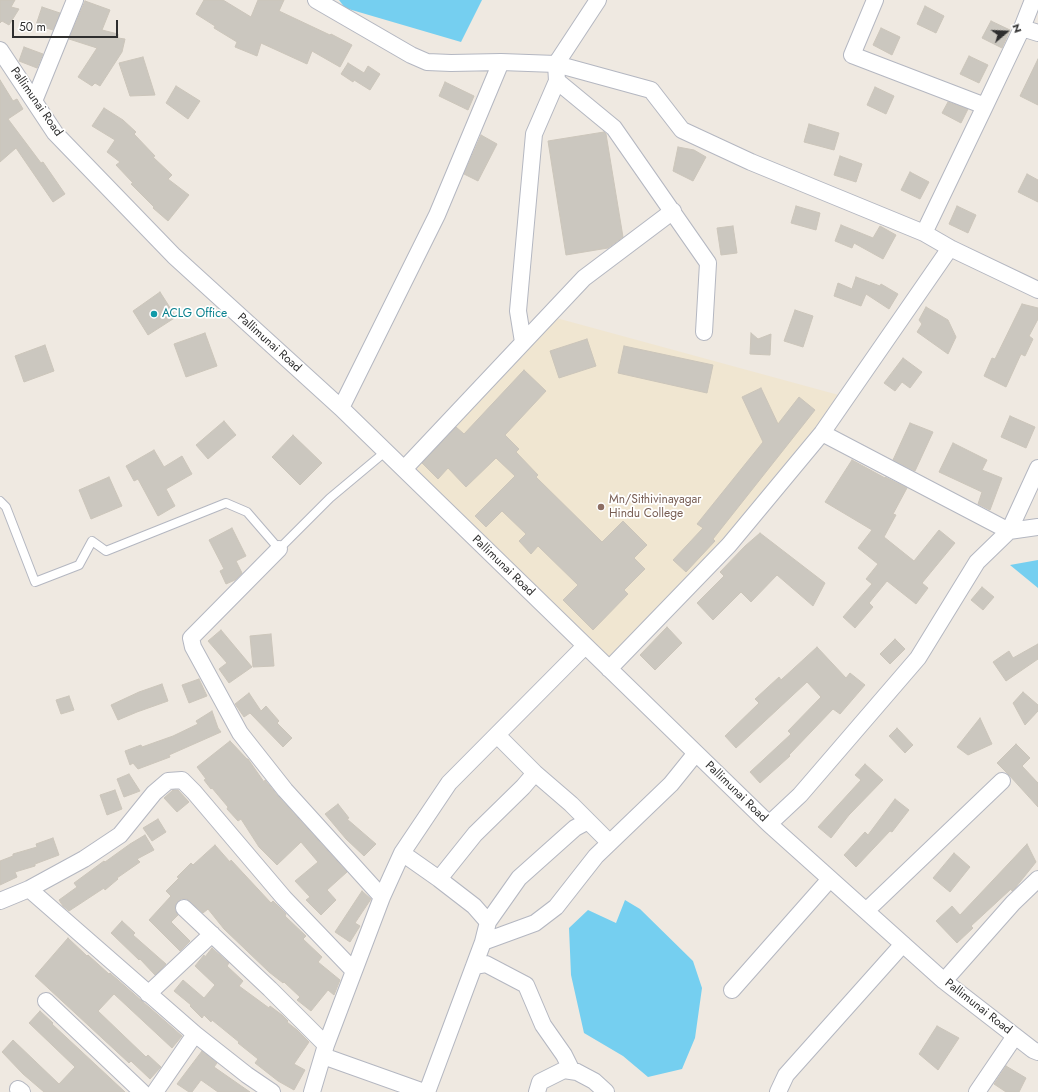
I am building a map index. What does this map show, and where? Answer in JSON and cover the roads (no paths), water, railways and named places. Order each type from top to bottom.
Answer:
[{"type":"street","points":[[34,101],[75,0]]},
{"type":"street","points":[[316,0],[411,55],[427,62],[556,64],[651,90],[682,130],[751,162],[924,233],[950,248],[1038,290]]},
{"type":"street","points":[[524,342],[518,311],[534,134],[557,81],[556,64],[598,0]]},
{"type":"street","points":[[875,0],[852,55],[985,106]]},
{"type":"street","points":[[924,233],[1022,28],[1033,0]]},
{"type":"street","points":[[1022,28],[1038,33]]},
{"type":"street","name":"Pallimunai Road","points":[[0,50],[55,132],[174,256],[341,408],[769,824],[944,981],[1014,1036],[1038,1052]]},
{"type":"street","points":[[341,408],[437,215],[501,62]]},
{"type":"street","points":[[557,81],[614,128],[708,263],[704,332]]},
{"type":"street","points":[[404,469],[550,316],[584,278],[673,211]]},
{"type":"street","points":[[609,669],[729,545],[822,433],[950,248]]},
{"type":"street","points":[[822,433],[1009,531],[1038,527]]},
{"type":"street","points":[[769,824],[800,795],[918,658],[977,562],[1009,531],[1038,468]]},
{"type":"street","points":[[279,549],[191,638],[194,647],[240,733],[285,790],[382,897]]},
{"type":"street","points":[[312,1092],[324,1051],[354,971],[382,897],[402,854],[449,783],[585,646]]},
{"type":"street","points":[[497,735],[610,842]]},
{"type":"street","points":[[483,942],[535,923],[556,907],[596,856],[671,784],[696,753]]},
{"type":"street","points":[[440,879],[475,834],[523,787],[535,772]]},
{"type":"street","points":[[0,901],[29,889],[84,859],[120,835],[154,793],[168,781],[182,780],[194,792],[284,898],[354,971]]},
{"type":"street","points":[[866,910],[1002,781]]},
{"type":"street","points":[[184,908],[270,989],[324,1051],[425,1092],[483,942],[488,922],[519,878],[575,828],[588,821]]},
{"type":"street","points":[[402,854],[440,879],[474,906],[488,922]]},
{"type":"street","points":[[732,990],[830,879]]},
{"type":"street","points":[[944,981],[1013,903],[1038,879]]},
{"type":"street","points":[[29,889],[194,1034],[247,1075],[272,1092]]},
{"type":"street","points":[[148,994],[212,934]]},
{"type":"street","points":[[778,1092],[786,1075],[903,944]]},
{"type":"street","points":[[474,966],[486,964],[526,985],[543,1025],[574,1071]]},
{"type":"street","points":[[46,1001],[142,1092]]},
{"type":"street","points":[[155,1092],[194,1034]]},
{"type":"street","points":[[977,1092],[1014,1036]]},
{"type":"street","points":[[536,1092],[540,1082],[564,1070],[574,1071],[594,1081],[606,1092]]},
{"type":"lane","points":[[0,500],[6,507],[35,582],[78,565],[92,541],[106,551],[226,503],[247,512],[279,549],[330,498],[385,452]]},
{"type":"water","points":[[339,0],[482,0],[461,42],[345,8]]},
{"type":"water","points":[[1038,560],[1038,588],[1010,565]]},
{"type":"water","points":[[625,900],[640,909],[693,961],[702,988],[695,1038],[682,1069],[648,1077],[623,1056],[584,1033],[571,975],[569,928],[588,910],[616,923]]},
{"type":"place","name":"ACLG Office","points":[[154,314]]},
{"type":"place","name":"Mn/Sithivinayagar Hindu College","points":[[601,507]]}]
